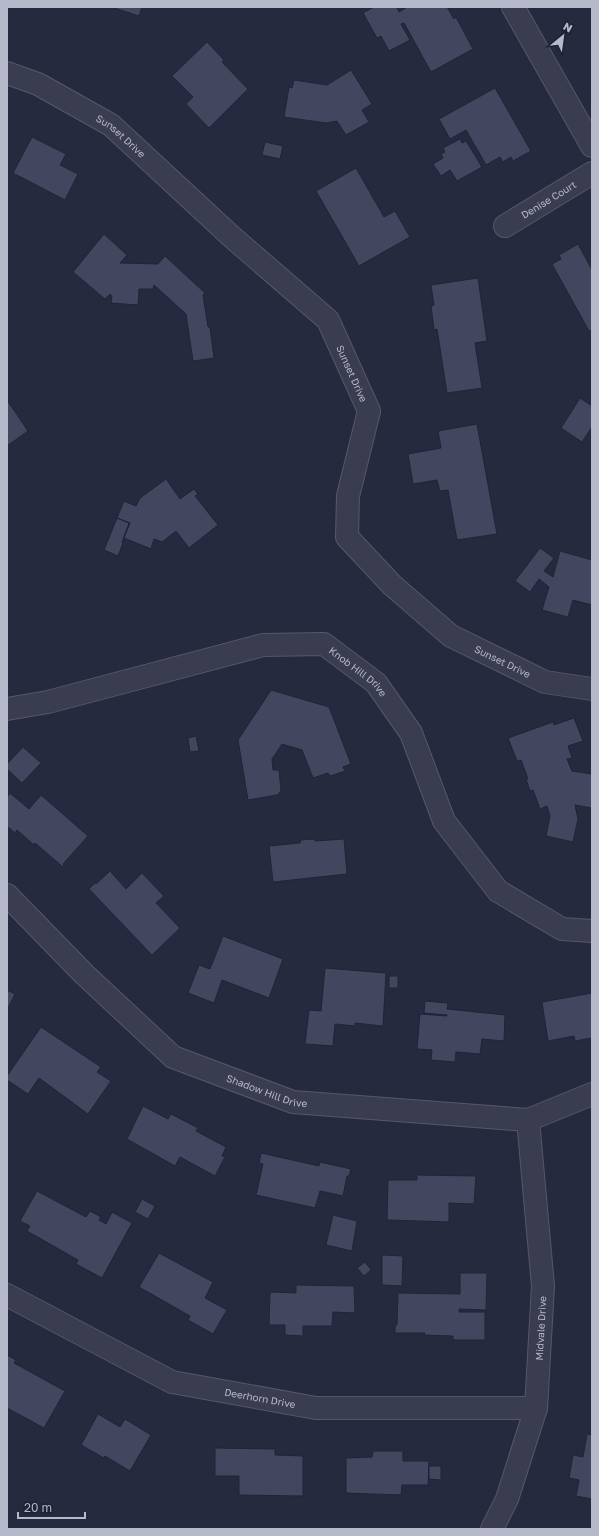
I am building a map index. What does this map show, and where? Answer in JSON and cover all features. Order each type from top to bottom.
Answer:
[{"type":"street","points":[[512,7],[592,146]]},
{"type":"street","name":"Sunset Drive","points":[[7,73],[38,84],[110,125],[232,237],[328,320],[370,411],[348,496],[347,537],[392,585],[451,636],[544,682],[592,689]]},
{"type":"street","name":"Denise Court","points":[[505,226],[592,173]]},
{"type":"street","name":"Knob Hill Drive","points":[[7,709],[48,702],[263,645],[324,644],[376,683],[411,733],[444,821],[498,891],[562,929],[592,931]]},
{"type":"street","name":"Shadow Hill Drive","points":[[7,895],[84,974],[173,1058],[293,1102],[528,1120],[592,1094]]},
{"type":"street","name":"Midvale Drive","points":[[492,1529],[507,1500],[536,1408],[543,1286],[528,1120]]},
{"type":"street","name":"Deerhorn Drive","points":[[7,1295],[172,1382],[316,1408],[536,1408]]},
{"type":"building","points":[[111,7],[142,7],[139,16]]},
{"type":"building","points":[[374,7],[397,7],[399,12],[407,7],[447,7],[454,19],[456,17],[473,49],[431,72],[404,23],[401,24],[410,40],[389,51],[381,36],[377,38],[363,13]]},
{"type":"building","points":[[207,42],[224,60],[222,62],[248,89],[209,128],[186,104],[193,97],[172,76]]},
{"type":"building","points":[[351,70],[372,104],[362,110],[369,122],[346,135],[337,121],[326,123],[284,117],[289,87],[292,88],[294,80],[327,85]]},
{"type":"building","points":[[495,88],[531,151],[513,161],[511,157],[503,162],[500,157],[486,165],[466,130],[450,139],[439,119]]},
{"type":"building","points":[[32,137],[66,154],[60,165],[78,174],[65,200],[13,173]]},
{"type":"building","points":[[460,139],[462,143],[466,141],[482,167],[457,181],[450,170],[441,176],[433,164],[443,158],[441,154],[445,152],[443,148]]},
{"type":"building","points":[[265,142],[283,146],[280,159],[262,155]]},
{"type":"building","points":[[356,168],[384,217],[395,211],[410,237],[359,266],[316,191]]},
{"type":"building","points":[[104,234],[127,255],[120,263],[158,264],[165,256],[205,293],[203,295],[208,327],[210,327],[214,358],[193,361],[186,314],[154,285],[153,289],[139,289],[138,305],[111,303],[112,296],[110,294],[105,299],[73,272]]},
{"type":"building","points":[[578,244],[592,270],[592,330],[589,331],[552,264],[561,259],[559,255]]},
{"type":"building","points":[[478,278],[487,341],[475,343],[482,388],[447,393],[437,329],[434,330],[431,306],[434,305],[431,285]]},
{"type":"building","points":[[580,398],[592,406],[592,427],[582,442],[561,428]]},
{"type":"building","points":[[7,400],[28,431],[7,446]]},
{"type":"building","points":[[477,424],[497,534],[457,540],[448,490],[440,491],[437,480],[413,484],[408,454],[441,448],[438,431]]},
{"type":"building","points":[[166,479],[180,499],[194,489],[198,494],[195,496],[218,525],[189,548],[176,531],[162,542],[154,539],[151,549],[124,538],[130,523],[117,518],[124,501],[136,506],[140,498]]},
{"type":"building","points":[[117,518],[129,523],[118,556],[104,550]]},
{"type":"building","points":[[540,548],[554,558],[544,571],[553,577],[560,551],[592,560],[592,605],[573,600],[568,617],[542,610],[549,587],[539,579],[530,592],[515,581]]},
{"type":"building","points":[[271,690],[329,707],[351,764],[343,767],[345,771],[330,776],[328,773],[313,778],[302,750],[282,744],[272,759],[273,770],[279,770],[281,791],[277,795],[248,800],[238,740]]},
{"type":"building","points":[[574,718],[583,741],[568,746],[572,758],[567,759],[572,771],[592,774],[592,808],[575,805],[578,819],[573,842],[546,836],[550,816],[547,806],[540,809],[533,790],[530,791],[526,779],[528,779],[521,760],[517,761],[508,738],[553,722],[554,725]]},
{"type":"building","points":[[196,736],[199,751],[190,752],[188,738]]},
{"type":"building","points":[[23,747],[41,763],[22,783],[7,769],[7,764]]},
{"type":"building","points":[[10,793],[29,809],[41,795],[88,836],[63,864],[63,867],[35,843],[34,845],[17,830],[15,833],[7,826],[7,797]]},
{"type":"building","points":[[313,839],[316,841],[344,839],[347,874],[273,882],[269,846],[300,843],[301,840]]},
{"type":"building","points":[[110,871],[126,889],[142,873],[164,896],[156,903],[180,928],[152,955],[89,889]]},
{"type":"building","points":[[223,936],[283,959],[269,998],[222,980],[214,1003],[188,993],[199,965],[210,969]]},
{"type":"building","points":[[325,968],[386,973],[383,1026],[355,1023],[355,1026],[335,1024],[333,1046],[305,1044],[309,1010],[321,1011]]},
{"type":"building","points":[[389,976],[398,976],[398,988],[389,988]]},
{"type":"building","points":[[7,990],[15,994],[7,1010]]},
{"type":"building","points":[[592,993],[592,1038],[575,1041],[574,1036],[548,1041],[542,1002]]},
{"type":"building","points":[[425,1001],[448,1003],[447,1009],[505,1015],[504,1041],[482,1039],[480,1054],[456,1052],[455,1062],[431,1060],[432,1050],[417,1049],[420,1014],[447,1015],[424,1013]]},
{"type":"building","points":[[41,1027],[101,1067],[97,1072],[111,1081],[88,1114],[39,1078],[28,1094],[7,1080],[7,1076]]},
{"type":"building","points":[[143,1106],[168,1119],[171,1114],[198,1128],[196,1131],[226,1147],[222,1156],[225,1157],[215,1176],[180,1157],[175,1166],[127,1139]]},
{"type":"building","points":[[261,1153],[319,1166],[320,1162],[351,1169],[349,1176],[347,1176],[343,1196],[320,1191],[315,1208],[256,1195],[263,1164],[259,1163]]},
{"type":"building","points":[[417,1175],[476,1176],[474,1204],[449,1203],[449,1222],[387,1220],[388,1180],[417,1180]]},
{"type":"building","points":[[37,1191],[86,1217],[90,1211],[101,1217],[99,1220],[106,1224],[112,1212],[132,1223],[102,1278],[76,1264],[78,1260],[27,1231],[30,1226],[20,1221]]},
{"type":"building","points":[[142,1199],[155,1206],[148,1219],[135,1212]]},
{"type":"building","points":[[333,1215],[357,1221],[352,1251],[326,1245]]},
{"type":"building","points":[[159,1253],[213,1282],[205,1298],[227,1310],[213,1334],[188,1320],[190,1316],[139,1287]]},
{"type":"building","points":[[382,1255],[403,1256],[402,1286],[382,1285]]},
{"type":"building","points":[[365,1262],[371,1270],[364,1276],[357,1268]]},
{"type":"building","points":[[460,1273],[487,1273],[486,1310],[459,1309],[459,1312],[485,1312],[485,1340],[453,1340],[453,1336],[424,1335],[425,1333],[395,1333],[395,1326],[397,1325],[398,1293],[460,1294]]},
{"type":"building","points":[[296,1285],[354,1286],[355,1313],[333,1312],[332,1326],[303,1326],[303,1336],[285,1335],[285,1325],[269,1325],[270,1292],[296,1293]]},
{"type":"building","points":[[7,1355],[16,1360],[14,1363],[65,1391],[44,1428],[7,1408]]},
{"type":"building","points":[[98,1414],[120,1427],[125,1419],[151,1435],[130,1471],[105,1456],[104,1458],[81,1445]]},
{"type":"building","points":[[587,1434],[592,1435],[592,1499],[576,1496],[579,1480],[569,1478],[573,1455],[583,1457]]},
{"type":"building","points":[[215,1448],[275,1449],[275,1455],[303,1456],[303,1496],[239,1495],[239,1476],[215,1476]]},
{"type":"building","points":[[373,1451],[403,1451],[403,1461],[429,1461],[428,1485],[402,1485],[401,1495],[346,1493],[346,1458],[372,1457]]},
{"type":"building","points":[[429,1466],[441,1466],[441,1480],[429,1479]]}]
